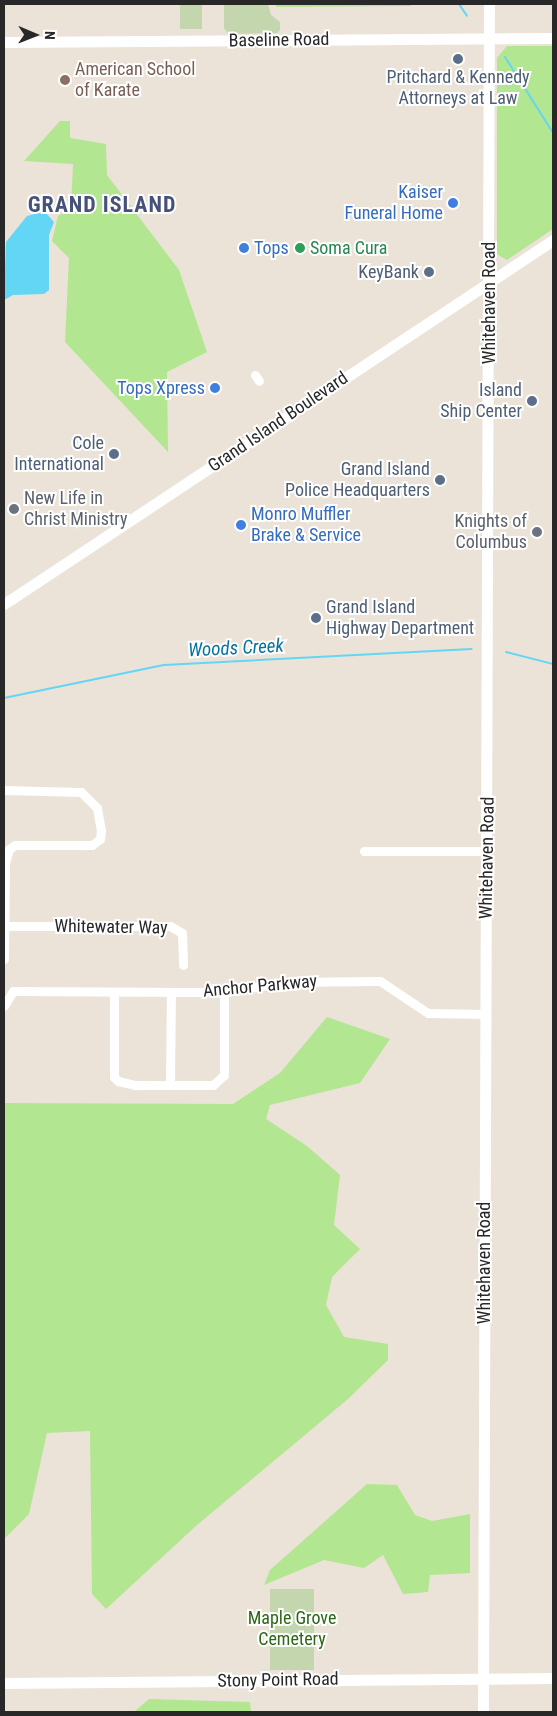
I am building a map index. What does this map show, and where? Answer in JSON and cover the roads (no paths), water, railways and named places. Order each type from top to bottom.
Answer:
[{"type":"street","name":"Whitehaven Road","points":[[483,1712],[489,4]]},
{"type":"street","name":"Baseline Road","points":[[4,42],[553,38]]},
{"type":"street","name":"Grand Island Boulevard","points":[[4,604],[489,280],[553,240]]},
{"type":"street","points":[[4,790],[81,792],[92,800],[101,822],[100,839],[92,845],[15,845],[8,849],[5,863],[6,926],[4,959]]},
{"type":"street","points":[[364,851],[487,850]]},
{"type":"street","name":"Whitewater Way","points":[[6,926],[170,926],[182,933],[184,965]]},
{"type":"street","name":"Anchor Parkway","points":[[4,1006],[13,991],[224,992],[283,982],[380,981],[428,1013],[485,1014]]},
{"type":"street","points":[[114,992],[114,1077],[124,1083],[170,1085],[213,1085],[224,1075],[224,992]]},
{"type":"street","points":[[170,1085],[171,992]]},
{"type":"street","name":"Stony Point Road","points":[[4,1683],[553,1678]]},
{"type":"water","points":[[46,213],[54,222],[49,235],[49,290],[44,294],[13,295],[4,300],[6,242],[27,216]]},
{"type":"waterway","points":[[459,4],[467,16]]},
{"type":"waterway","points":[[505,57],[553,133]]},
{"type":"waterway","name":"Woods Creek","points":[[4,698],[164,665],[472,649]]},
{"type":"waterway","name":"Woods Creek","points":[[506,652],[553,664]]},
{"type":"place","name":"Pritchard & Kennedy Attorneys at Law","points":[[458,59]]},
{"type":"place","name":"American School of Karate","points":[[65,80]]},
{"type":"place","name":"Kaiser Funeral Home","points":[[453,203]]},
{"type":"place","name":"Tops","points":[[244,248]]},
{"type":"place","name":"Soma Cura","points":[[300,248]]},
{"type":"place","name":"KeyBank","points":[[429,272]]},
{"type":"place","name":"Tops Xpress","points":[[215,388]]},
{"type":"place","name":"Island Ship Center","points":[[532,401]]},
{"type":"place","name":"Cole International","points":[[114,454]]},
{"type":"place","name":"Grand Island Police Headquarters","points":[[440,480]]},
{"type":"place","name":"New Life in Christ Ministry","points":[[14,509]]},
{"type":"place","name":"Monro Muffler Brake & Service","points":[[241,525]]},
{"type":"place","name":"Knights of Columbus","points":[[537,532]]},
{"type":"place","name":"Grand Island Highway Department","points":[[316,618]]},
{"type":"district","name":"GRAND ISLAND","points":[[102,205]]},
{"type":"park label","name":"Maple Grove Cemetery","points":[[292,1629]]}]
